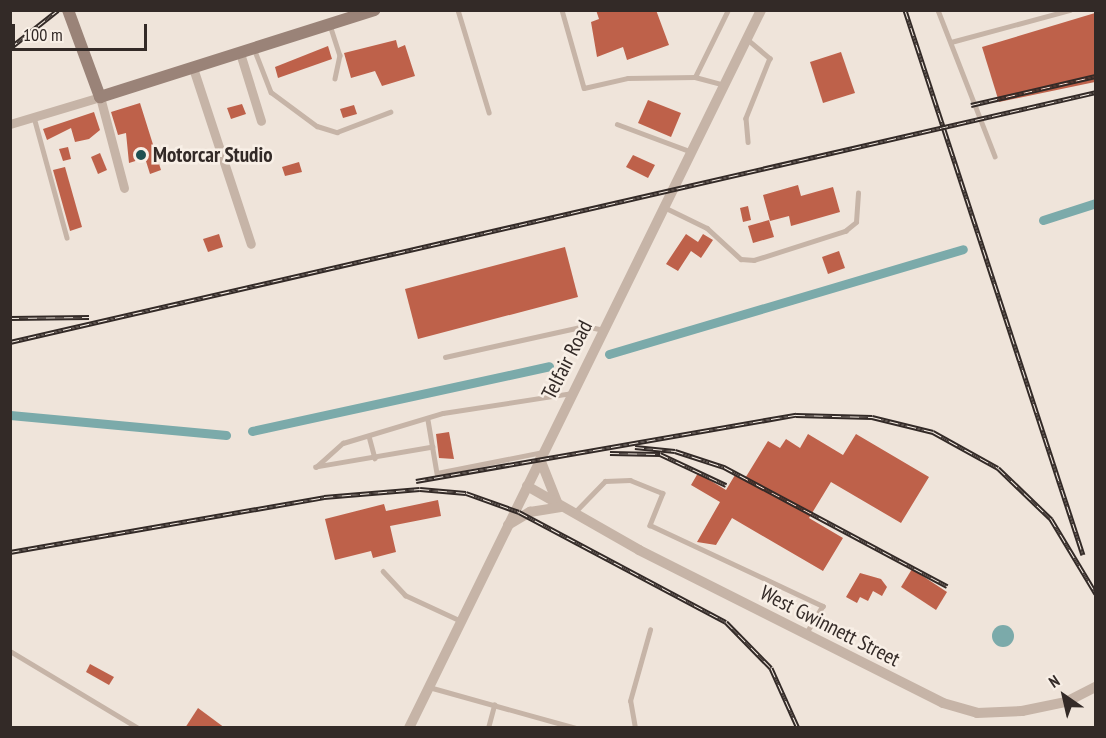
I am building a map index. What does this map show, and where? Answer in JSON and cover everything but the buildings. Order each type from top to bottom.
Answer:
[{"type":"main road","points":[[68,10],[100,97],[375,10]]},
{"type":"street","name":"Telfair Road","points":[[409,728],[761,10]]},
{"type":"street","points":[[240,53],[261,120]]},
{"type":"street","points":[[193,68],[251,244]]},
{"type":"street","points":[[10,124],[100,97],[124,188]]},
{"type":"street","points":[[508,525],[531,512],[561,507],[541,456]]},
{"type":"street","name":"West Gwinnett Street","points":[[525,489],[806,636],[943,703],[977,713],[1066,702],[1095,687]]},
{"type":"lane","points":[[458,10],[489,112]]},
{"type":"lane","points":[[562,10],[584,88],[628,78],[695,76],[724,85]]},
{"type":"lane","points":[[695,76],[728,10]]},
{"type":"lane","points":[[938,10],[995,156]]},
{"type":"lane","points":[[951,42],[1070,10]]},
{"type":"lane","points":[[330,25],[340,55],[335,78]]},
{"type":"lane","points":[[747,39],[770,58],[746,118],[748,142]]},
{"type":"lane","points":[[254,48],[271,92],[317,126],[338,132],[390,112]]},
{"type":"lane","points":[[34,117],[68,238]]},
{"type":"lane","points":[[617,124],[692,152]]},
{"type":"lane","points":[[664,207],[707,228],[741,259],[754,260],[845,231],[856,222],[858,193]]},
{"type":"lane","points":[[445,357],[585,326],[604,330]]},
{"type":"lane","points":[[433,447],[316,467],[343,443],[428,420],[572,393]]},
{"type":"lane","points":[[428,420],[437,473],[541,456]]},
{"type":"lane","points":[[369,436],[375,458]]},
{"type":"lane","points":[[573,514],[605,481],[630,480],[663,493],[650,525],[824,606],[806,636]]},
{"type":"lane","points":[[383,571],[405,595],[461,621]]},
{"type":"lane","points":[[635,728],[630,701],[650,630]]},
{"type":"lane","points":[[10,651],[138,728]]},
{"type":"lane","points":[[429,687],[576,728]]},
{"type":"lane","points":[[488,728],[494,705]]},
{"type":"water","points":[[1003,625],[1011,628],[1014,636],[1011,644],[1003,647],[995,644],[992,636],[995,628]]},
{"type":"waterway","points":[[1043,220],[1096,203]]},
{"type":"waterway","points":[[609,354],[963,249]]},
{"type":"waterway","points":[[252,431],[549,366]]},
{"type":"waterway","points":[[10,415],[226,435]]},
{"type":"railway","points":[[10,48],[58,10]]},
{"type":"railway","points":[[905,10],[1083,555]]},
{"type":"railway","points":[[971,105],[1096,76]]},
{"type":"railway","points":[[10,342],[1096,92]]},
{"type":"railway","points":[[10,318],[89,317]]},
{"type":"railway","points":[[416,481],[796,415],[872,417],[933,432],[998,468],[1051,519],[1096,594]]},
{"type":"railway","points":[[635,447],[675,451],[724,467],[947,586]]},
{"type":"railway","points":[[610,453],[660,454],[726,485]]},
{"type":"railway","points":[[10,552],[324,497],[420,489],[466,493],[519,512],[726,622],[771,668],[798,728]]},
{"type":"place","name":"Motorcar Studio","points":[[141,155]]}]
